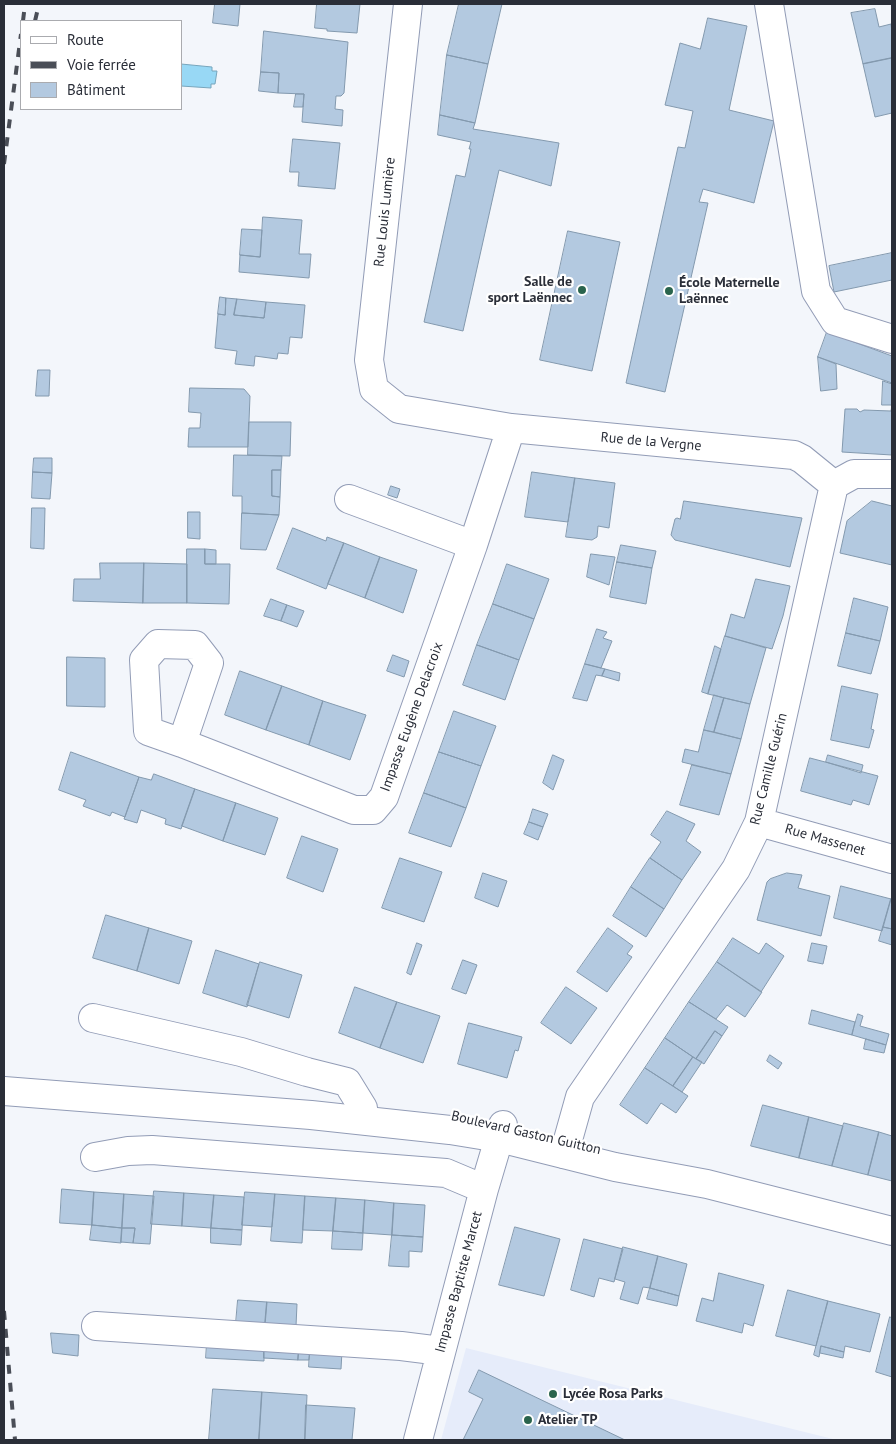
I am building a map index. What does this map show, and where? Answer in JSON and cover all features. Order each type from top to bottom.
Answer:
[{"type":"street","name":"Rue Louis Lumière","points":[[399,409],[374,389],[369,360],[408,4]]},
{"type":"street","points":[[769,4],[816,291],[835,321],[892,339]]},
{"type":"street","name":"Rue de la Vergne","points":[[399,409],[511,428],[794,455],[802,459],[834,485]]},
{"type":"street","name":"Impasse Eugène Delacroix","points":[[182,743],[354,810],[373,810],[384,797],[473,546],[511,428]]},
{"type":"street","points":[[834,485],[854,474],[892,474]]},
{"type":"street","name":"Rue Camille Guérin","points":[[565,1148],[580,1097],[736,869],[758,822],[834,485]]},
{"type":"street","points":[[349,500],[473,546]]},
{"type":"street","name":"Rue Massenet","points":[[758,822],[892,859]]},
{"type":"street","points":[[93,1018],[241,1052],[347,1082],[363,1108]]},
{"type":"street","name":"Boulevard Gaston Guitton","points":[[4,1091],[311,1115],[450,1130],[501,1131]]},
{"type":"street","name":"Boulevard Gaston Guitton","points":[[311,1115],[363,1108],[450,1114],[501,1131],[565,1148],[615,1167],[707,1184],[892,1231]]},
{"type":"street","name":"Impasse Baptiste Marcet","points":[[418,1440],[501,1131]]},
{"type":"street","points":[[95,1157],[128,1151],[152,1150],[446,1173],[484,1189]]},
{"type":"street","points":[[96,1326],[401,1346],[441,1351]]},
{"type":"shaded area","name":"Lycée Rosa Parks","points":[[466,1348],[837,1440],[441,1440]]},
{"type":"water","points":[[182,64],[212,67],[212,71],[217,71],[215,84],[211,84],[211,88],[182,86]]},
{"type":"building","points":[[215,4],[240,4],[238,26],[213,23]]},
{"type":"building","points":[[317,4],[360,4],[357,33],[327,31],[327,29],[315,28]]},
{"type":"building","points":[[459,4],[502,4],[488,64],[447,55]]},
{"type":"building","points":[[875,9],[879,27],[891,24],[892,58],[863,64],[851,13]]},
{"type":"building","points":[[708,18],[747,26],[729,110],[774,121],[754,203],[703,189],[699,202],[708,203],[665,392],[626,383],[678,147],[685,148],[693,111],[665,105],[680,43],[700,49]]},
{"type":"building","points":[[264,31],[348,42],[344,93],[341,96],[336,96],[335,109],[343,110],[342,126],[302,122],[304,94],[278,93],[279,73],[261,72]]},
{"type":"building","points":[[447,55],[488,64],[475,123],[440,115]]},
{"type":"building","points":[[892,58],[892,113],[875,117],[863,64]]},
{"type":"building","points":[[261,72],[279,73],[278,93],[259,91]]},
{"type":"building","points":[[296,94],[304,94],[303,107],[294,107]]},
{"type":"building","points":[[440,115],[475,123],[473,129],[559,143],[551,186],[499,170],[463,331],[424,322],[456,175],[465,177],[471,149],[469,149],[471,142],[438,135]]},
{"type":"building","points":[[293,139],[340,143],[335,189],[298,186],[299,172],[290,172]]},
{"type":"building","points":[[263,217],[302,220],[299,254],[311,254],[309,278],[239,272],[240,255],[260,257]]},
{"type":"building","points":[[242,229],[262,230],[260,257],[240,255]]},
{"type":"building","name":"Salle de sport Laënnec","points":[[568,231],[620,242],[592,371],[540,360]]},
{"type":"building","points":[[892,253],[892,280],[834,292],[829,266]]},
{"type":"building","points":[[220,297],[226,298],[225,315],[218,314]]},
{"type":"building","points":[[226,298],[237,299],[234,315],[264,318],[266,302],[305,305],[302,338],[290,337],[288,354],[278,353],[277,359],[255,356],[254,366],[235,364],[237,351],[215,348],[218,314],[225,315]]},
{"type":"building","points":[[237,299],[266,302],[264,318],[234,315]]},
{"type":"building","points":[[827,332],[892,356],[892,383],[818,357]]},
{"type":"building","points":[[818,357],[836,364],[837,389],[821,391]]},
{"type":"building","points":[[38,370],[50,370],[49,396],[36,396]]},
{"type":"building","points":[[883,381],[892,384],[892,405],[882,405]]},
{"type":"building","points":[[190,388],[244,389],[250,396],[248,447],[188,447],[189,428],[200,428],[201,413],[189,412]]},
{"type":"building","points":[[892,405],[892,455],[842,452],[845,409],[857,409],[860,412],[864,410],[891,411]]},
{"type":"building","points":[[249,422],[291,422],[290,456],[248,455]]},
{"type":"building","points":[[234,455],[282,456],[281,470],[272,470],[272,496],[280,497],[279,515],[242,513],[242,496],[233,496]]},
{"type":"building","points":[[34,458],[52,458],[52,473],[33,472]]},
{"type":"building","points":[[272,470],[281,470],[280,497],[272,496]]},
{"type":"building","points":[[33,472],[52,473],[50,499],[32,498]]},
{"type":"building","points":[[532,472],[575,478],[568,522],[525,517]]},
{"type":"building","points":[[575,478],[615,483],[609,528],[598,526],[597,537],[592,540],[566,537]]},
{"type":"building","points":[[391,486],[400,489],[397,498],[388,495]]},
{"type":"building","points":[[684,501],[802,518],[790,567],[675,540],[671,535],[675,519],[680,519]]},
{"type":"building","points":[[872,501],[892,506],[892,565],[840,553],[847,521]]},
{"type":"building","points":[[32,508],[45,508],[44,549],[31,548]]},
{"type":"building","points":[[188,512],[200,512],[200,539],[188,538]]},
{"type":"building","points":[[242,513],[279,515],[266,550],[241,549]]},
{"type":"building","points":[[293,528],[326,541],[327,537],[344,543],[326,589],[277,569]]},
{"type":"building","points":[[344,543],[380,557],[365,598],[328,584]]},
{"type":"building","points":[[621,545],[656,551],[652,568],[617,562]]},
{"type":"building","points":[[187,549],[205,549],[205,564],[230,564],[229,604],[187,603]]},
{"type":"building","points":[[205,549],[216,550],[216,564],[205,564]]},
{"type":"building","points":[[591,554],[615,557],[609,585],[587,577]]},
{"type":"building","points":[[380,557],[417,570],[403,613],[365,598]]},
{"type":"building","points":[[617,562],[652,568],[646,604],[610,597]]},
{"type":"building","points":[[100,563],[144,563],[143,603],[73,601],[74,579],[100,579]]},
{"type":"building","points":[[144,563],[187,564],[187,603],[143,603]]},
{"type":"building","points":[[507,564],[549,579],[534,619],[493,604]]},
{"type":"building","points":[[756,579],[790,586],[783,616],[772,649],[725,636],[731,614],[744,618]]},
{"type":"building","points":[[854,598],[888,607],[880,641],[846,633]]},
{"type":"building","points":[[271,599],[287,605],[281,621],[264,616]]},
{"type":"building","points":[[493,604],[534,619],[519,660],[477,645]]},
{"type":"building","points":[[287,605],[304,611],[297,627],[281,621]]},
{"type":"building","points":[[597,629],[607,632],[603,638],[612,641],[601,668],[585,664]]},
{"type":"building","points":[[846,633],[880,641],[871,674],[838,666]]},
{"type":"building","points":[[725,636],[766,648],[750,704],[708,694]]},
{"type":"building","points":[[477,645],[519,660],[505,700],[463,685]]},
{"type":"building","points":[[715,646],[721,649],[708,694],[702,692]]},
{"type":"building","points":[[393,655],[409,661],[404,677],[387,671]]},
{"type":"building","points":[[67,657],[105,658],[105,707],[67,706]]},
{"type":"building","points":[[585,664],[605,669],[602,676],[596,675],[587,701],[573,698]]},
{"type":"building","points":[[605,669],[620,673],[619,681],[602,676]]},
{"type":"building","points":[[240,671],[282,686],[266,730],[225,715]]},
{"type":"building","points":[[282,686],[323,701],[309,745],[266,730]]},
{"type":"building","points":[[842,686],[878,694],[871,729],[874,730],[869,748],[831,740]]},
{"type":"building","points":[[714,695],[724,698],[714,732],[704,730]]},
{"type":"building","points":[[724,698],[750,704],[741,739],[714,732]]},
{"type":"building","points":[[323,701],[366,715],[350,760],[309,745]]},
{"type":"building","points":[[454,711],[496,726],[481,766],[439,752]]},
{"type":"building","points":[[704,730],[741,739],[731,774],[682,762],[685,749],[698,752]]},
{"type":"building","points":[[71,752],[139,777],[125,817],[112,812],[110,816],[83,806],[86,800],[59,790]]},
{"type":"building","points":[[439,752],[481,766],[466,808],[424,793]]},
{"type":"building","points":[[553,755],[564,760],[553,790],[543,783]]},
{"type":"building","points":[[828,755],[863,765],[861,773],[826,762]]},
{"type":"building","points":[[810,758],[878,776],[869,805],[853,800],[851,805],[801,791]]},
{"type":"building","points":[[692,765],[731,774],[719,815],[680,805]]},
{"type":"building","points":[[154,774],[195,789],[181,829],[165,824],[166,819],[141,810],[137,823],[124,819],[139,777],[151,780]]},
{"type":"building","points":[[195,789],[236,803],[223,841],[182,826]]},
{"type":"building","points":[[424,793],[466,808],[451,847],[409,833]]},
{"type":"building","points":[[236,803],[278,818],[265,855],[223,841]]},
{"type":"building","points":[[533,809],[548,814],[543,827],[529,822]]},
{"type":"building","points":[[667,811],[695,824],[686,841],[701,852],[682,880],[650,858],[661,842],[651,835]]},
{"type":"building","points":[[529,822],[543,827],[538,840],[524,834]]},
{"type":"building","points":[[302,836],[338,849],[323,892],[287,878]]},
{"type":"building","points":[[400,858],[442,872],[424,922],[382,908]]},
{"type":"building","points":[[650,858],[682,880],[664,909],[631,887]]},
{"type":"building","points":[[483,873],[507,881],[498,907],[475,898]]},
{"type":"building","points":[[787,873],[802,875],[798,888],[830,896],[821,936],[757,920],[767,882],[770,879]]},
{"type":"building","points":[[841,886],[891,899],[882,931],[834,918]]},
{"type":"building","points":[[631,887],[664,909],[646,937],[613,916]]},
{"type":"building","points":[[892,900],[892,929],[883,927]]},
{"type":"building","points":[[106,915],[149,928],[137,971],[93,958]]},
{"type":"building","points":[[883,927],[892,929],[892,945],[879,941]]},
{"type":"building","points":[[149,928],[192,941],[179,984],[137,971]]},
{"type":"building","points":[[608,928],[633,946],[627,954],[632,957],[607,992],[577,972]]},
{"type":"building","points":[[733,938],[759,954],[766,943],[784,956],[761,992],[717,962]]},
{"type":"building","points":[[417,943],[422,945],[411,975],[407,973]]},
{"type":"building","points":[[812,943],[827,946],[823,964],[808,961]]},
{"type":"building","points":[[216,950],[259,964],[247,1007],[203,993]]},
{"type":"building","points":[[463,960],[477,965],[466,994],[452,989]]},
{"type":"building","points":[[260,962],[302,975],[289,1018],[247,1005]]},
{"type":"building","points":[[717,962],[762,992],[745,1017],[727,1005],[716,1019],[689,1002]]},
{"type":"building","points":[[355,987],[397,1002],[380,1048],[339,1033]]},
{"type":"building","points":[[566,987],[597,1008],[571,1044],[541,1023]]},
{"type":"building","points":[[397,1002],[440,1016],[423,1063],[380,1048]]},
{"type":"building","points":[[689,1002],[728,1027],[722,1036],[715,1031],[696,1059],[665,1038]]},
{"type":"building","points":[[812,1010],[855,1022],[852,1035],[809,1024]]},
{"type":"building","points":[[858,1014],[863,1016],[860,1026],[889,1034],[886,1045],[852,1035]]},
{"type":"building","points":[[469,1023],[522,1037],[518,1051],[515,1050],[507,1078],[458,1064]]},
{"type":"building","points":[[715,1031],[722,1036],[704,1064],[696,1059]]},
{"type":"building","points":[[665,1038],[693,1057],[673,1086],[645,1068]]},
{"type":"building","points":[[866,1039],[886,1045],[884,1053],[864,1049]]},
{"type":"building","points":[[770,1055],[782,1063],[778,1069],[767,1061]]},
{"type":"building","points":[[693,1057],[702,1062],[682,1092],[673,1086]]},
{"type":"building","points":[[645,1068],[688,1096],[676,1113],[661,1103],[647,1124],[620,1105]]},
{"type":"building","points":[[763,1105],[809,1117],[799,1158],[751,1146]]},
{"type":"building","points":[[809,1117],[843,1126],[832,1166],[799,1158]]},
{"type":"building","points":[[844,1123],[879,1132],[868,1175],[832,1166]]},
{"type":"building","points":[[879,1132],[892,1136],[892,1181],[868,1175]]},
{"type":"building","points":[[62,1189],[94,1192],[92,1225],[60,1223]]},
{"type":"building","points":[[154,1191],[184,1193],[182,1226],[151,1224]]},
{"type":"building","points":[[94,1192],[124,1194],[122,1228],[92,1225]]},
{"type":"building","points":[[245,1192],[275,1194],[272,1227],[242,1225]]},
{"type":"building","points":[[184,1193],[214,1195],[211,1228],[182,1226]]},
{"type":"building","points":[[124,1194],[154,1196],[150,1244],[133,1243],[135,1228],[122,1228]]},
{"type":"building","points":[[275,1194],[305,1196],[302,1243],[271,1241]]},
{"type":"building","points":[[214,1195],[244,1197],[242,1230],[211,1228]]},
{"type":"building","points":[[305,1196],[336,1198],[333,1231],[303,1230]]},
{"type":"building","points":[[336,1198],[365,1200],[363,1233],[333,1231]]},
{"type":"building","points":[[365,1200],[394,1203],[392,1235],[363,1233]]},
{"type":"building","points":[[394,1203],[425,1205],[423,1237],[392,1235]]},
{"type":"building","points":[[92,1225],[122,1228],[121,1243],[90,1240]]},
{"type":"building","points":[[515,1227],[560,1239],[544,1296],[499,1285]]},
{"type":"building","points":[[122,1228],[135,1228],[133,1243],[121,1242]]},
{"type":"building","points":[[211,1228],[242,1230],[241,1245],[211,1243]]},
{"type":"building","points":[[333,1231],[363,1233],[362,1250],[332,1249]]},
{"type":"building","points":[[392,1235],[423,1237],[422,1252],[409,1251],[409,1267],[389,1266]]},
{"type":"building","points":[[584,1239],[623,1249],[614,1282],[599,1278],[594,1297],[571,1290]]},
{"type":"building","points":[[623,1247],[658,1256],[650,1288],[643,1287],[638,1304],[620,1299],[625,1282],[615,1279]]},
{"type":"building","points":[[658,1256],[687,1264],[679,1296],[650,1288]]},
{"type":"building","points":[[719,1273],[764,1285],[753,1326],[744,1323],[742,1333],[696,1321],[702,1298],[713,1301]]},
{"type":"building","points":[[650,1288],[679,1296],[677,1306],[647,1299]]},
{"type":"building","points":[[788,1290],[828,1301],[816,1346],[776,1336]]},
{"type":"building","points":[[238,1300],[267,1302],[265,1325],[236,1323]]},
{"type":"building","points":[[828,1301],[880,1314],[870,1352],[845,1346],[844,1352],[821,1346],[819,1357],[814,1355]]},
{"type":"building","points":[[267,1302],[297,1304],[296,1326],[265,1325]]},
{"type":"building","points":[[890,1317],[892,1318],[892,1377],[876,1372]]},
{"type":"building","points":[[51,1333],[79,1335],[78,1356],[53,1353]]},
{"type":"building","points":[[207,1343],[264,1346],[264,1361],[206,1358]]},
{"type":"building","points":[[264,1346],[299,1348],[298,1360],[264,1358]]},
{"type":"building","points":[[821,1346],[844,1352],[843,1358],[820,1353]]},
{"type":"building","points":[[299,1348],[310,1349],[309,1360],[298,1360]]},
{"type":"building","points":[[310,1349],[342,1351],[341,1369],[309,1367]]},
{"type":"building","name":"Atelier TP","points":[[479,1370],[625,1440],[463,1440],[483,1399],[469,1392]]},
{"type":"building","points":[[213,1389],[262,1392],[259,1440],[209,1440]]},
{"type":"building","points":[[262,1392],[307,1395],[305,1440],[259,1440]]},
{"type":"building","points":[[306,1405],[355,1408],[352,1440],[305,1440]]},
{"type":"railway","points":[[23,20],[25,4]]},
{"type":"railway","points":[[35,20],[39,4]]},
{"type":"railway","points":[[4,164],[20,42]]},
{"type":"railway","points":[[4,1311],[15,1440]]},
{"type":"place","name":"Salle de sport Laënnec","points":[[582,290]]},
{"type":"place","name":"École Maternelle Laënnec","points":[[669,291]]},
{"type":"place","name":"Lycée Rosa Parks","points":[[553,1394]]},
{"type":"place","name":"Atelier TP","points":[[528,1420]]}]
